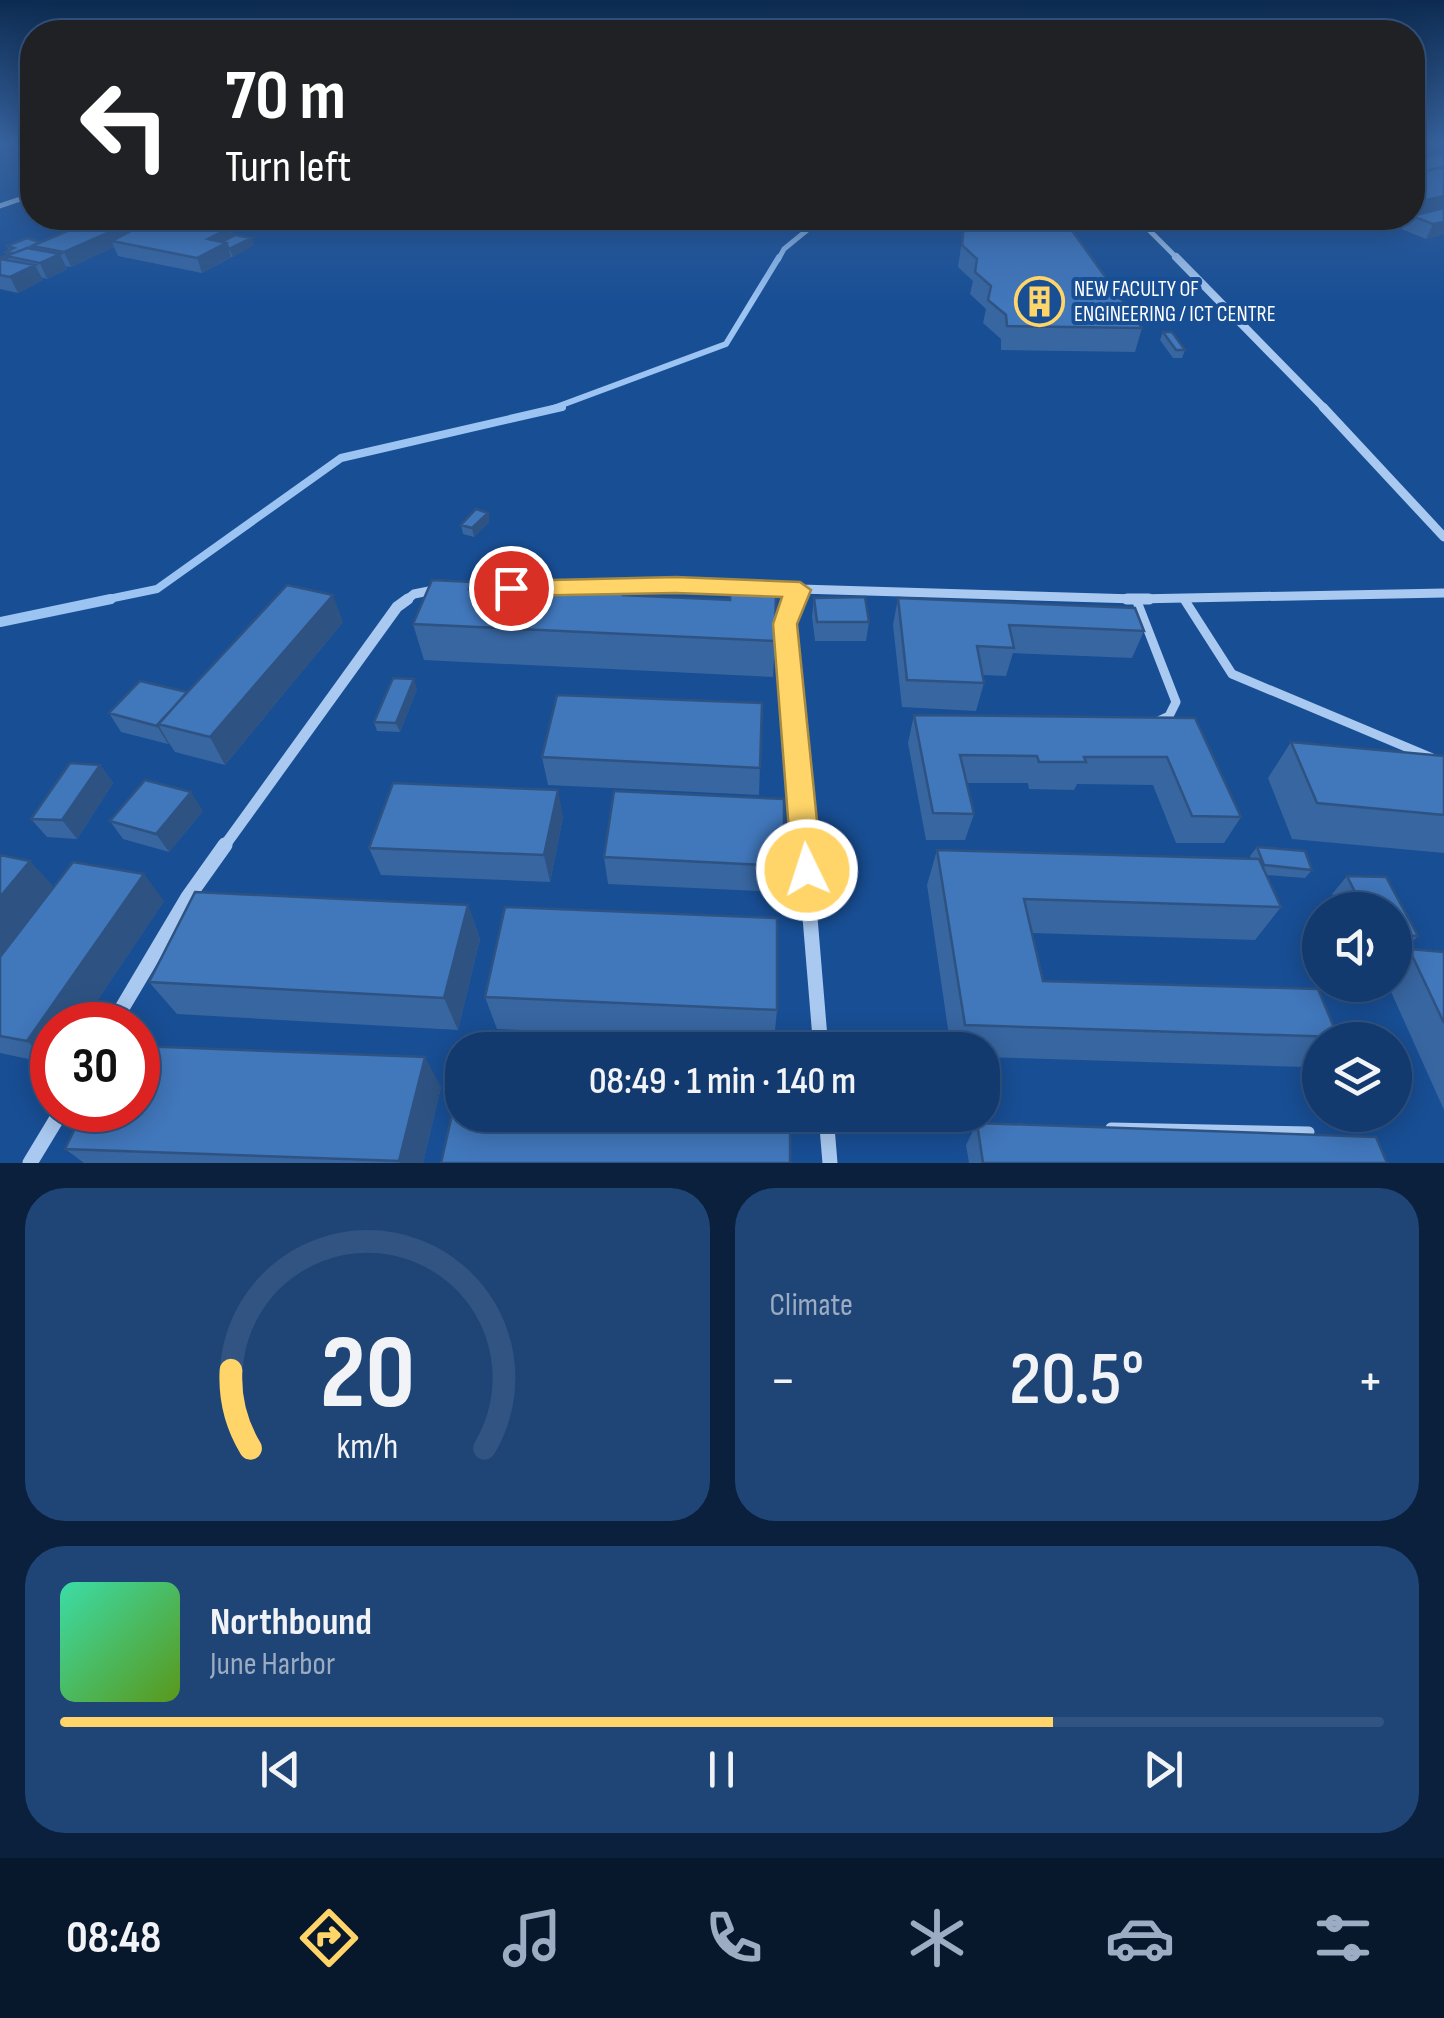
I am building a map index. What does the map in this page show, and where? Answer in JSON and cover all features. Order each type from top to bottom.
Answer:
[{"type":"street","points":[[1149,230],[1268,349],[1444,536]]},
{"type":"street","points":[[126,1002],[188,897],[405,600],[434,590],[676,585],[1136,599],[1444,594]]},
{"type":"street","points":[[800,590],[792,599],[785,624],[819,1032]]},
{"type":"street","points":[[30,1163],[49,1132]]},
{"type":"street","points":[[827,1132],[830,1163]]},
{"type":"lane","points":[[1184,598],[1220,662],[1232,674],[1444,762]]},
{"type":"lane","points":[[1136,599],[1176,702],[1169,716],[1152,724]]},
{"type":"lane","points":[[1097,1128],[1302,1132]]},
{"type":"building","points":[[1444,208],[1444,222],[1425,221],[1425,213]]},
{"type":"building","points":[[70,230],[114,230],[64,252],[32,246]]},
{"type":"building","points":[[133,230],[225,230],[208,239],[226,243],[197,258],[112,241]]},
{"type":"building","name":"NEW FACULTY OF ENGINEERING / ICT CENTRE","points":[[964,230],[1072,230],[1142,328],[1007,326],[1006,315],[988,300],[991,286],[975,272],[977,259],[962,245]]},
{"type":"building","points":[[235,235],[252,238],[229,249],[222,242]]},
{"type":"building","points":[[27,238],[40,242],[33,249],[2,257],[13,253],[5,252],[14,248],[7,246]]},
{"type":"building","points":[[27,248],[60,254],[40,263],[6,256]]},
{"type":"building","points":[[0,259],[35,265],[10,277],[0,275]]},
{"type":"building","points":[[1163,332],[1172,332],[1185,350],[1176,350]]},
{"type":"building","points":[[476,509],[488,513],[472,528],[461,525]]},
{"type":"building","points":[[432,580],[472,582],[469,589],[588,594],[592,580],[626,581],[623,595],[730,600],[730,590],[776,592],[775,641],[413,624]]},
{"type":"building","points":[[287,585],[333,595],[210,737],[158,724]]},
{"type":"building","points":[[865,597],[869,622],[817,622],[814,598]]},
{"type":"building","points":[[898,598],[1135,608],[1144,631],[1009,625],[1014,648],[977,646],[984,683],[907,680]]},
{"type":"building","points":[[393,678],[414,679],[396,723],[374,722]]},
{"type":"building","points":[[140,681],[187,692],[157,726],[109,713]]},
{"type":"building","points":[[557,695],[762,703],[760,768],[542,757]]},
{"type":"building","points":[[914,715],[1195,718],[1241,817],[1192,816],[1167,757],[1084,757],[1086,762],[1039,762],[1037,756],[960,755],[974,814],[933,813]]},
{"type":"building","points":[[1291,742],[1444,756],[1444,815],[1317,803]]},
{"type":"building","points":[[70,763],[100,765],[62,820],[31,819]]},
{"type":"building","points":[[145,780],[191,792],[156,834],[110,821]]},
{"type":"building","points":[[393,783],[558,790],[544,855],[369,848]]},
{"type":"building","points":[[614,791],[784,799],[784,866],[604,857]]},
{"type":"building","points":[[1257,847],[1305,851],[1312,870],[1264,865]]},
{"type":"building","points":[[937,850],[1259,859],[1281,907],[1024,899],[1043,981],[1302,989],[1302,1002],[1323,1002],[1332,1022],[1302,1022],[1302,1036],[965,1025]]},
{"type":"building","points":[[0,855],[30,861],[0,897]]},
{"type":"building","points":[[73,862],[144,874],[54,1002],[30,1002],[27,1041],[0,1036],[0,957]]},
{"type":"building","points":[[1347,876],[1386,877],[1394,892],[1355,892]]},
{"type":"building","points":[[195,892],[468,905],[444,998],[149,982]]},
{"type":"building","points":[[505,907],[777,918],[777,1010],[485,997]]},
{"type":"building","points":[[1412,949],[1444,952],[1444,1023],[1412,955]]},
{"type":"building","points":[[160,1047],[425,1057],[399,1161],[65,1149],[73,1132],[160,1132]]},
{"type":"building","points":[[1000,1124],[1376,1137],[1387,1163],[983,1163],[978,1132],[1000,1132]]},
{"type":"building","points":[[448,1132],[790,1132],[790,1163],[441,1163]]},
{"type":"waterway","points":[[778,260],[784,249],[807,230]]},
{"type":"waterway","points":[[551,409],[726,344],[779,257]]},
{"type":"waterway","points":[[99,601],[157,589],[341,458],[562,407]]},
{"type":"waterway","points":[[0,622],[111,599]]},
{"type":"place","name":"NEW FACULTY OF ENGINEERING / ICT CENTRE","points":[[1039,302]]},
{"type":"route","points":[[511,588],[676,585],[800,590],[792,599],[785,624],[794,689],[807,870]]}]
